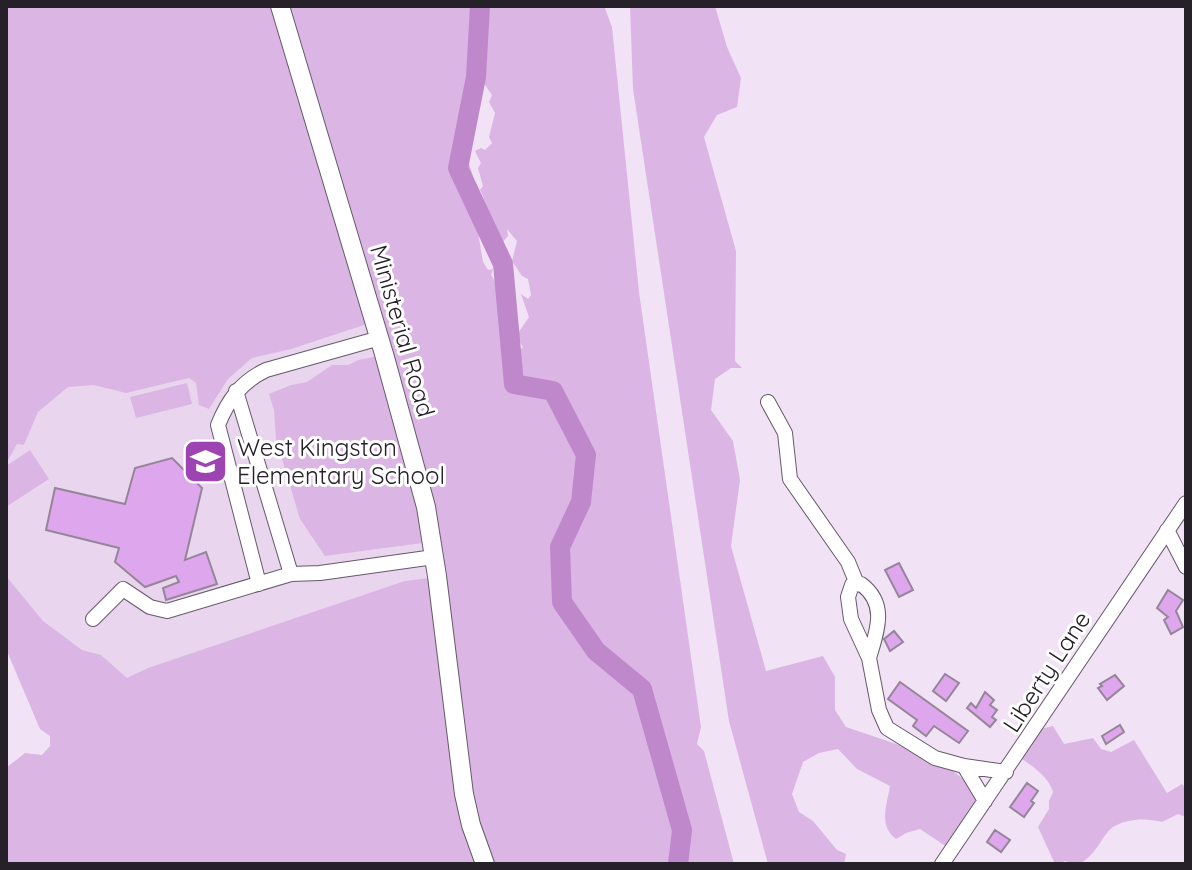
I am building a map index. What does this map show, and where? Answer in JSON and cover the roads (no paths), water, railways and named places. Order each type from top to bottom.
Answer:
[{"type":"main road","name":"Ministerial Road","points":[[280,6],[417,465],[434,557],[464,794],[485,864]]},
{"type":"street","points":[[259,584],[218,425],[227,403],[236,391],[266,370],[380,338]]},
{"type":"street","points":[[236,391],[291,574]]},
{"type":"street","points":[[768,402],[785,433],[790,479],[848,562],[857,584]]},
{"type":"street","name":"Liberty Lane","points":[[942,864],[1186,503]]},
{"type":"street","points":[[1167,530],[1186,567]]},
{"type":"street","points":[[93,619],[123,589],[150,607],[167,611],[291,574],[320,573],[434,557]]},
{"type":"street","points":[[869,658],[879,625],[877,604],[871,591],[857,584],[852,585],[848,597],[851,619],[869,658],[879,710],[887,728],[935,758],[1006,772]]},
{"type":"street","points":[[964,766],[985,801]]},
{"type":"waterway","points":[[480,6],[476,77],[458,168],[503,264],[514,384],[553,391],[586,455],[581,502],[560,547],[562,602],[596,651],[642,689],[682,830],[678,864]]},
{"type":"place","name":"West Kingston Elementary School","points":[[206,462]]}]
